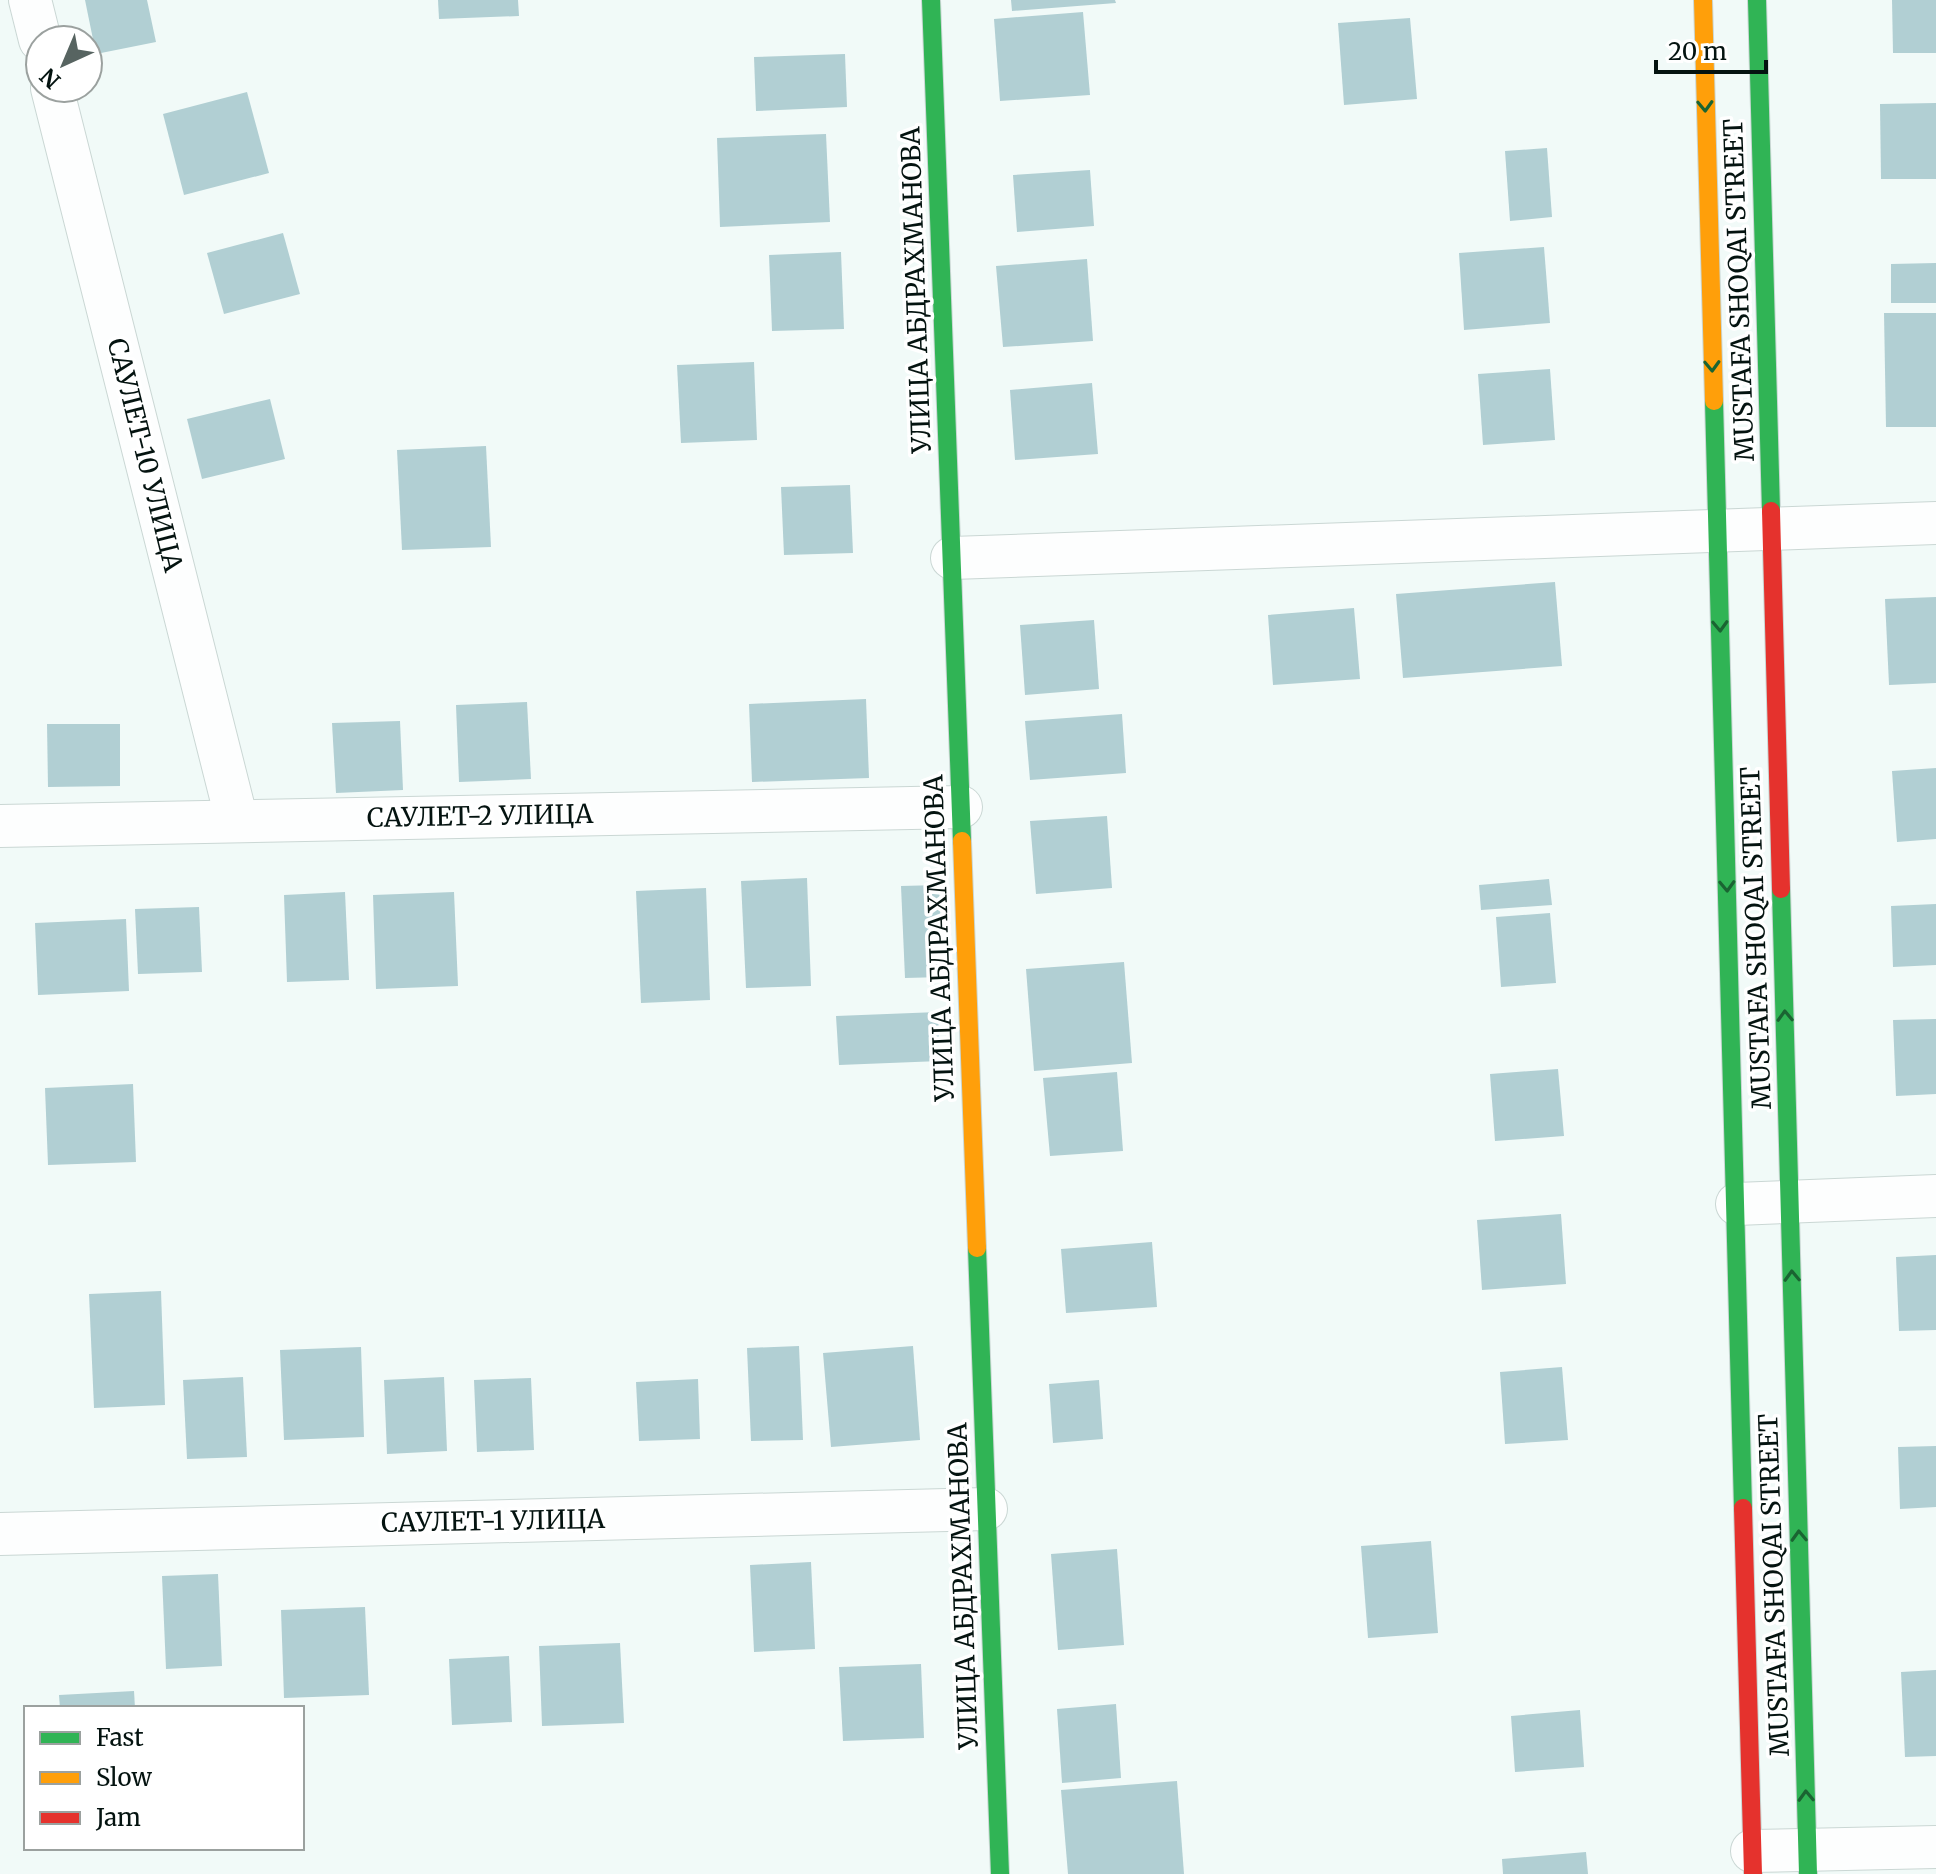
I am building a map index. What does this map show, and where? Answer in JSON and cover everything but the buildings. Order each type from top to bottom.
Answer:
[{"type":"street","points":[[30,0],[36,24]]},
{"type":"street","name":"УЛИЦА АБДРАХМАНОВА","points":[[931,0],[1000,1874]]},
{"type":"street","name":"MUSTAFA SHOQAI STREET","points":[[1703,0],[1752,1863]]},
{"type":"street","name":"MUSTAFA SHOQAI STREET","points":[[1757,0],[1808,1863]]},
{"type":"street","name":"САУЛЕТ-10 УЛИЦА","points":[[56,104],[237,821]]},
{"type":"street","points":[[952,558],[1936,523]]},
{"type":"street","name":"САУЛЕТ-2 УЛИЦА","points":[[0,826],[961,807]]},
{"type":"street","points":[[1737,1204],[1936,1196]]},
{"type":"street","name":"САУЛЕТ-1 УЛИЦА","points":[[0,1534],[986,1509]]},
{"type":"street","points":[[1752,1863],[1808,1863],[1936,1847]]},
{"type":"traffic: fast","points":[[931,0],[962,841]]},
{"type":"traffic: fast","points":[[1757,0],[1771,511]]},
{"type":"traffic: fast","points":[[1714,401],[1743,1508]]},
{"type":"traffic: fast","points":[[1781,889],[1808,1874]]},
{"type":"traffic: fast","points":[[977,1248],[1000,1874]]},
{"type":"traffic: slow","points":[[1703,0],[1714,401]]},
{"type":"traffic: slow","points":[[962,841],[977,1248]]},
{"type":"traffic: jam","points":[[1771,511],[1781,889]]},
{"type":"traffic: jam","points":[[1743,1508],[1753,1874]]}]
